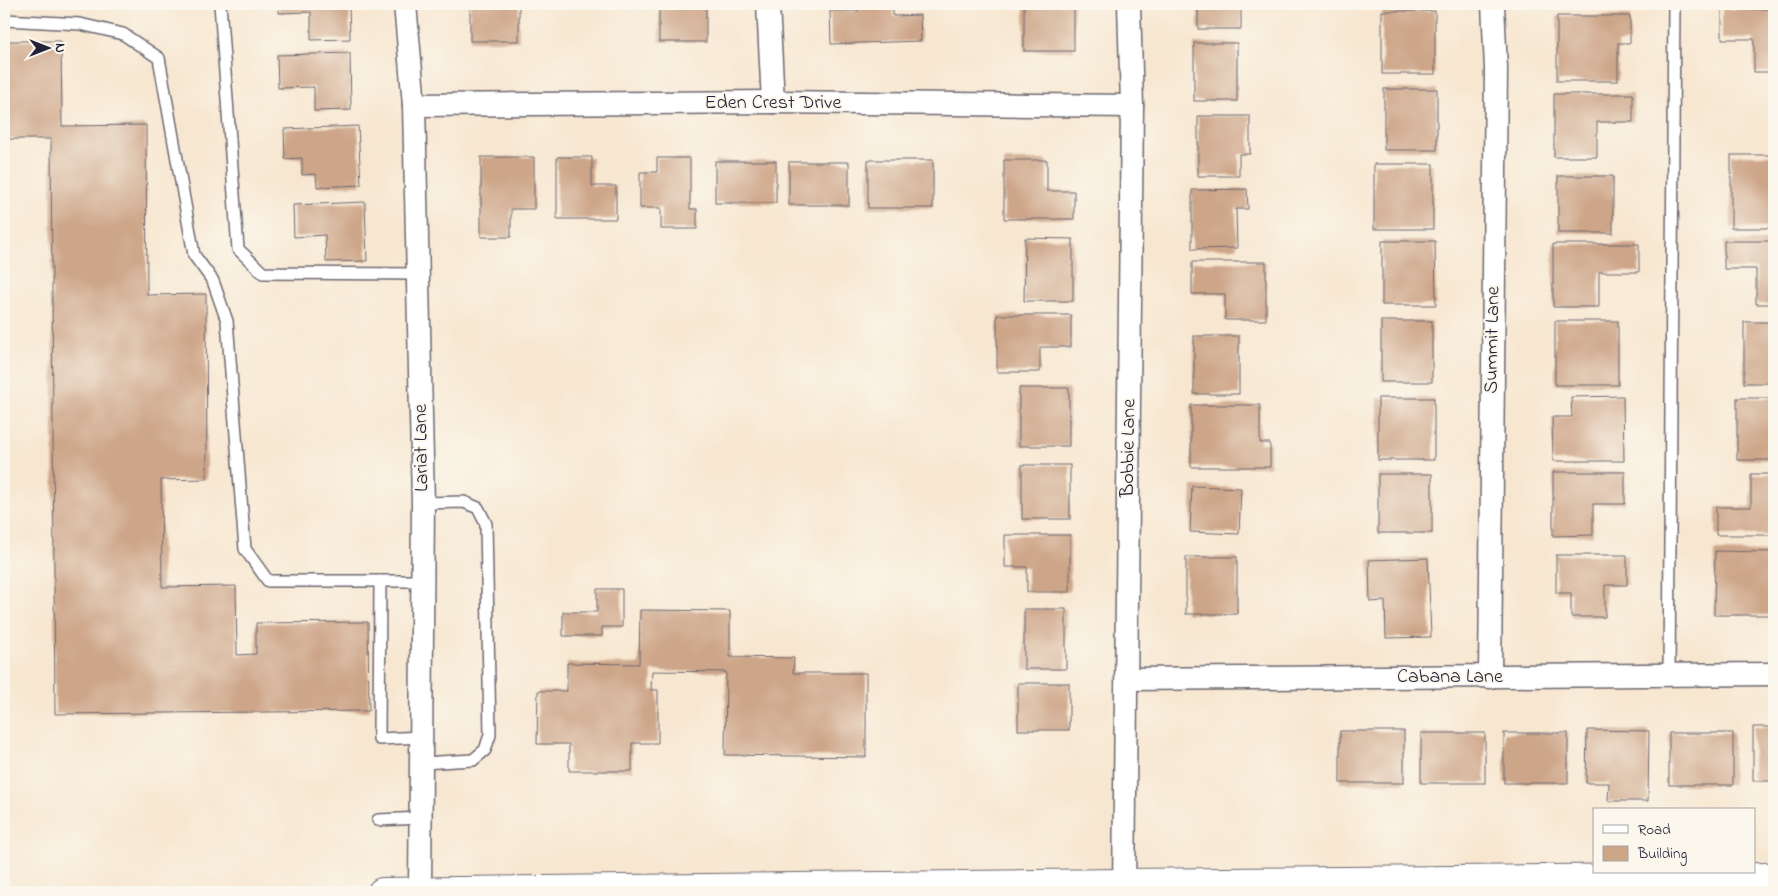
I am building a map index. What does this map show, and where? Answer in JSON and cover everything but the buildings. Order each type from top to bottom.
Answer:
[{"type":"main road","points":[[382,892],[1124,887],[1774,877]]},
{"type":"street","name":"Lariat Lane","points":[[404,4],[414,105],[423,503],[420,892]]},
{"type":"street","points":[[768,4],[773,102]]},
{"type":"street","name":"Bobbie Lane","points":[[1124,887],[1132,106],[1129,4]]},
{"type":"street","name":"Summit Lane","points":[[1490,677],[1496,69],[1493,4]]},
{"type":"street","name":"Eden Crest Drive","points":[[414,105],[773,102],[1132,106]]},
{"type":"street","name":"Cabana Lane","points":[[1127,679],[1774,674]]},
{"type":"lane","points":[[220,4],[238,250],[263,273],[418,274]]},
{"type":"lane","points":[[1669,675],[1674,4]]},
{"type":"lane","points":[[4,20],[80,24],[122,34],[159,58],[194,255],[214,281],[227,321],[245,549],[268,581],[423,581]]},
{"type":"lane","points":[[422,763],[473,760],[485,750],[490,735],[486,524],[478,508],[464,502],[423,503]]},
{"type":"lane","points":[[380,581],[379,739],[422,737]]},
{"type":"lane","points":[[378,820],[421,818]]}]
